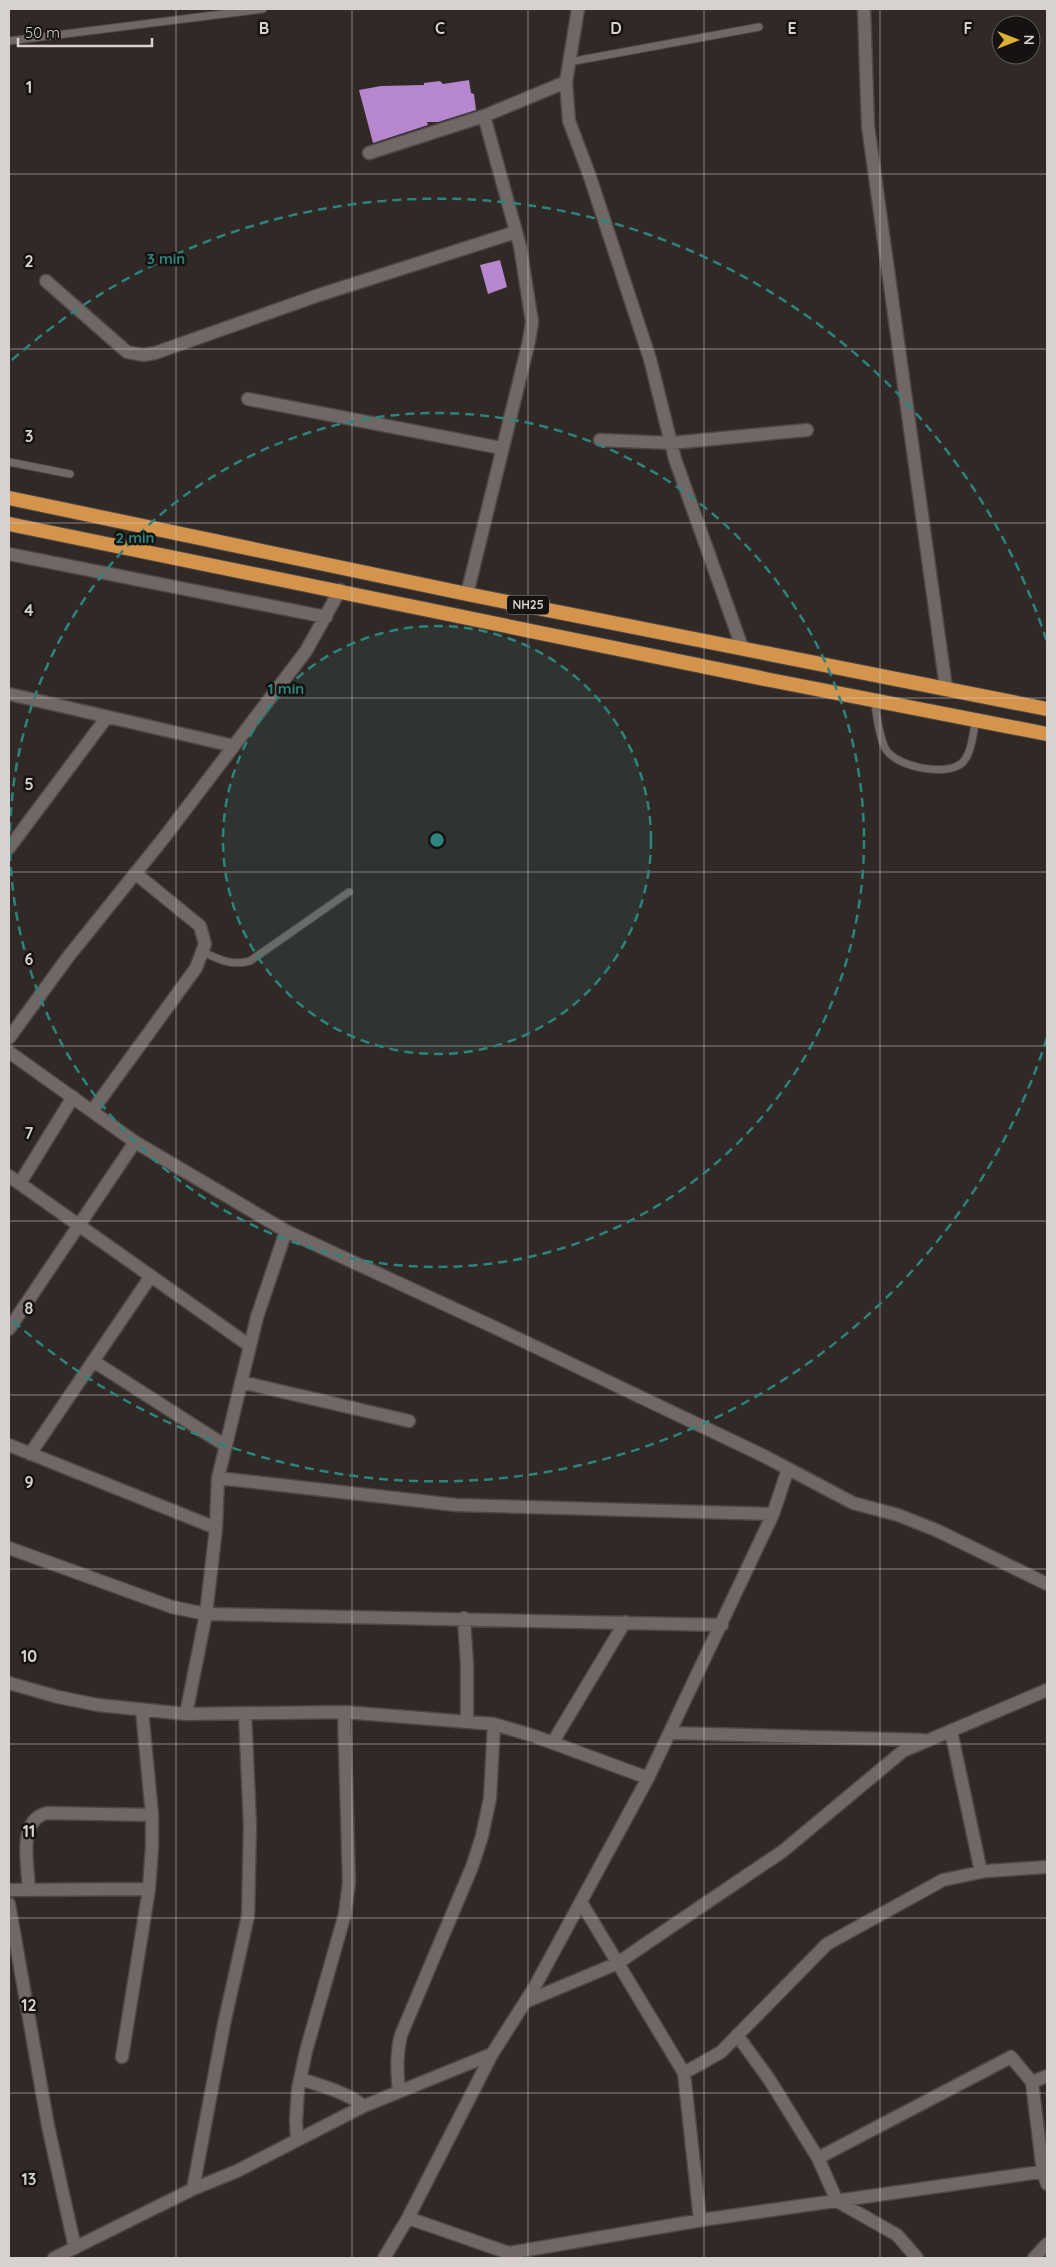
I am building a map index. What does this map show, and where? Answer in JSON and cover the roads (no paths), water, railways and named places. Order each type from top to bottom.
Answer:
[{"type":"highway","name":"NH25","points":[[9,498],[467,594],[1047,709]]},
{"type":"highway","name":"NH25","points":[[9,524],[340,590],[770,680],[874,698],[1047,734]]},
{"type":"street","points":[[578,9],[566,82],[569,121],[650,359],[671,443],[742,647]]},
{"type":"street","points":[[864,9],[868,126],[946,688]]},
{"type":"street","points":[[370,153],[484,116],[566,82]]},
{"type":"street","points":[[467,594],[532,322],[520,246],[484,116]]},
{"type":"street","points":[[46,281],[127,352],[142,355],[155,353],[319,295],[516,232]]},
{"type":"street","points":[[248,399],[501,448]]},
{"type":"street","points":[[600,440],[671,443],[807,430]]},
{"type":"street","points":[[9,554],[326,617]]},
{"type":"street","points":[[9,1038],[68,957],[136,873],[306,651],[340,590]]},
{"type":"street","points":[[9,694],[234,746]]},
{"type":"street","points":[[9,848],[107,717]]},
{"type":"street","points":[[92,1111],[196,968],[205,944],[200,926],[136,873]]},
{"type":"street","points":[[9,1052],[136,1142],[286,1232],[498,1329],[788,1469],[853,1503],[898,1515],[936,1530],[1047,1584]]},
{"type":"street","points":[[20,1183],[73,1097]]},
{"type":"street","points":[[9,1329],[136,1142]]},
{"type":"street","points":[[9,1176],[80,1224],[250,1346]]},
{"type":"street","points":[[186,1714],[206,1614],[216,1528],[218,1478],[257,1317],[286,1232]]},
{"type":"street","points":[[30,1454],[151,1276]]},
{"type":"street","points":[[93,1361],[226,1446]]},
{"type":"street","points":[[241,1382],[409,1421]]},
{"type":"street","points":[[9,1445],[216,1528]]},
{"type":"street","points":[[384,2258],[408,2218],[492,2054],[525,2002],[648,1778],[773,1514],[788,1469]]},
{"type":"street","points":[[218,1478],[456,1505],[773,1514]]},
{"type":"street","points":[[9,1548],[172,1607],[206,1614],[722,1625]]},
{"type":"street","points":[[464,1618],[467,1665],[467,1721]]},
{"type":"street","points":[[553,1742],[625,1622]]},
{"type":"street","points":[[9,1683],[58,1697],[98,1705],[186,1714],[344,1712],[494,1724],[553,1742],[648,1778]]},
{"type":"street","points":[[525,2002],[618,1963],[783,1851],[903,1751],[1047,1690]]},
{"type":"street","points":[[122,2057],[149,1889],[152,1815],[142,1710]]},
{"type":"street","points":[[297,2140],[296,2121],[300,2079],[306,2051],[345,1914],[349,1882],[344,1712]]},
{"type":"street","points":[[193,2189],[220,2042],[248,1916],[250,1825],[245,1713]]},
{"type":"street","points":[[399,2091],[397,2051],[401,2035],[472,1867],[482,1836],[490,1798],[494,1724]]},
{"type":"street","points":[[951,1731],[981,1872]]},
{"type":"street","points":[[670,1733],[928,1740]]},
{"type":"street","points":[[29,1890],[27,1834],[31,1823],[38,1816],[47,1814],[152,1815]]},
{"type":"street","points":[[684,2073],[721,2052],[827,1944],[943,1880],[981,1872],[1047,1867]]},
{"type":"street","points":[[9,1890],[149,1889]]},
{"type":"street","points":[[581,1902],[684,2073],[700,2220]]},
{"type":"street","points":[[9,1904],[48,2126],[75,2248]]},
{"type":"street","points":[[737,2036],[770,2079],[818,2158],[837,2201],[897,2235],[917,2258]]},
{"type":"street","points":[[54,2258],[193,2189],[237,2170],[364,2106],[492,2054]]},
{"type":"street","points":[[818,2158],[1010,2057],[1032,2082],[1047,2184]]},
{"type":"street","points":[[1032,2082],[1047,2076]]},
{"type":"street","points":[[300,2079],[344,2094],[364,2106]]},
{"type":"street","points":[[408,2218],[508,2256],[700,2220],[1045,2172]]},
{"type":"street","points":[[1034,2258],[1047,2244]]},
{"type":"lane","points":[[9,41],[263,9]]},
{"type":"lane","points":[[570,62],[759,27]]},
{"type":"lane","points":[[9,462],[70,474]]},
{"type":"lane","points":[[874,698],[884,747],[892,757],[918,767],[947,768],[954,767],[963,762],[968,754],[976,719]]},
{"type":"lane","points":[[203,952],[226,963],[239,964],[250,961],[349,892]]}]
